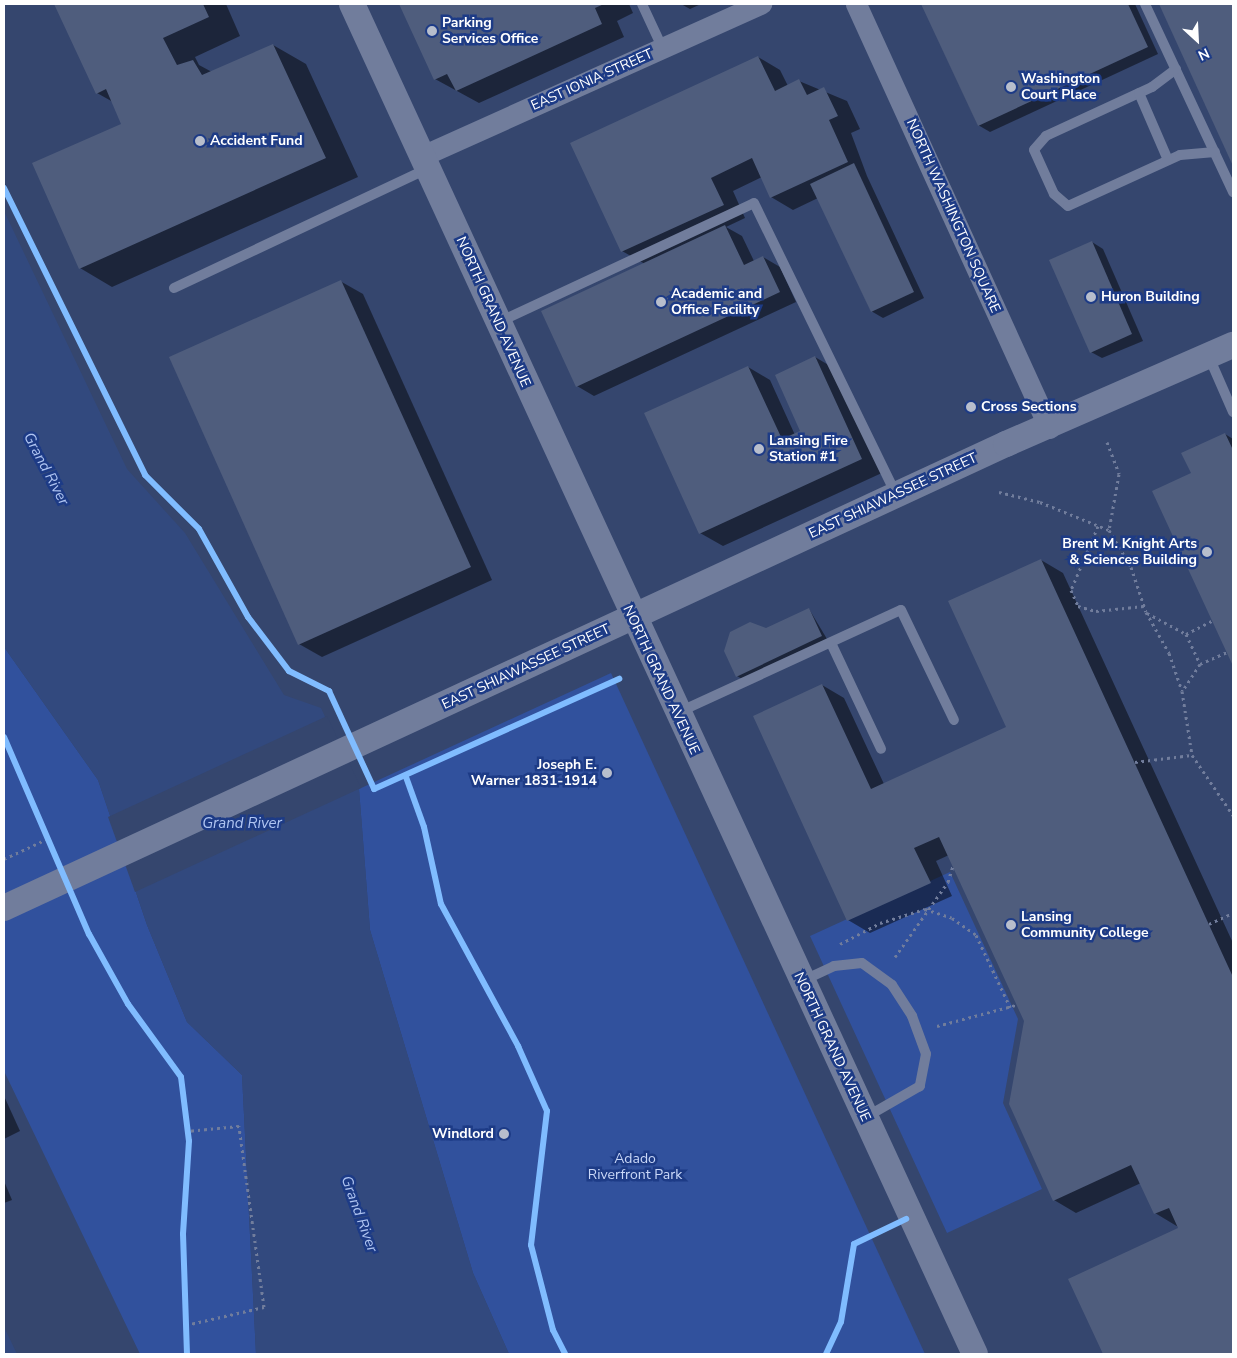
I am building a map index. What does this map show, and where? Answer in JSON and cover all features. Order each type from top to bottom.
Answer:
[{"type":"street","name":"NORTH GRAND AVENUE","points":[[352,4],[631,617],[974,1354]]},
{"type":"street","name":"EAST IONIA STREET","points":[[425,163],[662,49],[761,4]]},
{"type":"street","name":"NORTH WASHINGTON SQUARE","points":[[856,4],[1049,428]]},
{"type":"street","name":"EAST SHIAWASSEE STREET","points":[[4,908],[361,745],[631,617],[897,495],[1233,345]]},
{"type":"lane","points":[[642,4],[662,49]]},
{"type":"lane","points":[[1145,4],[1233,192]]},
{"type":"lane","points":[[1176,69],[1139,93],[1046,136],[1034,150],[1054,194],[1068,206],[1168,160],[1215,152]]},
{"type":"lane","points":[[1139,93],[1168,160]]},
{"type":"lane","points":[[174,288],[425,163]]},
{"type":"lane","points":[[498,323],[754,203],[897,495]]},
{"type":"lane","points":[[1208,356],[1233,412]]},
{"type":"lane","points":[[676,714],[901,610],[954,720]]},
{"type":"lane","points":[[831,643],[881,748]]},
{"type":"lane","points":[[801,981],[834,966],[862,963],[892,984],[912,1016],[926,1054],[920,1086],[865,1118]]},
{"type":"path","points":[[1107,442],[1119,474],[1108,530]]},
{"type":"path","points":[[999,492],[1040,502],[1108,530],[1131,567],[1146,612],[1182,691],[1192,755],[1233,815]]},
{"type":"path","points":[[1098,526],[1071,590],[1078,606],[1096,611],[1144,606]]},
{"type":"path","points":[[1146,612],[1186,634],[1200,664]]},
{"type":"path","points":[[1186,634],[1212,621]]},
{"type":"path","points":[[1182,691],[1200,664],[1227,652]]},
{"type":"path","points":[[1135,762],[1192,755]]},
{"type":"path","points":[[4,859],[49,838]]},
{"type":"path","points":[[895,957],[925,909],[948,882],[953,866]]},
{"type":"path","points":[[840,944],[880,923],[925,909],[952,918],[976,935],[1010,1007]]},
{"type":"path","points":[[1209,924],[1233,913]]},
{"type":"path","points":[[937,1026],[1016,1005]]},
{"type":"path","points":[[186,1325],[264,1308],[239,1126],[188,1131]]},
{"type":"green space","points":[[4,647],[98,780],[147,925],[187,1022],[242,1075],[256,1354],[140,1354],[4,1071]]},
{"type":"green space","name":"Adado Riverfront Park","points":[[611,673],[925,1354],[509,1354],[473,1273],[370,930],[359,789]]},
{"type":"green space","points":[[950,872],[1018,1019],[1003,1103],[1042,1189],[947,1233],[810,936]]},
{"type":"water","name":"Grand River","points":[[4,211],[127,469],[185,533],[284,695],[321,708],[359,789],[370,930],[473,1273],[509,1354],[256,1354],[242,1075],[187,1022],[147,925],[98,780],[4,647]]},
{"type":"water","points":[[4,1327],[17,1354],[4,1354]]},
{"type":"pier","points":[[327,716],[361,788],[135,892],[108,817]]},
{"type":"building","name":"Accident Fund","points":[[54,4],[203,4],[209,17],[163,38],[177,65],[193,60],[202,75],[273,44],[326,158],[79,269],[32,163],[121,124],[106,89],[96,94]]},
{"type":"building","points":[[399,4],[604,4],[595,8],[602,24],[456,91],[447,74],[434,80]]},
{"type":"building","name":"Washington Court Place","points":[[921,4],[1128,4],[1148,47],[978,126]]},
{"type":"building","points":[[1159,4],[1233,4],[1233,166]]},
{"type":"building","points":[[758,56],[775,91],[799,79],[807,95],[824,87],[838,116],[829,120],[848,162],[770,198],[752,158],[711,178],[724,205],[621,252],[570,143]]},
{"type":"building","points":[[854,163],[914,292],[871,312],[810,184]]},
{"type":"building","name":"Academic and Office Facility","points":[[725,225],[744,265],[763,256],[780,292],[576,387],[541,311]]},
{"type":"building","name":"Huron Building","points":[[1092,241],[1132,334],[1090,353],[1049,260]]},
{"type":"building","points":[[341,280],[471,567],[298,645],[169,357]]},
{"type":"building","name":"Lansing Fire Station #1","points":[[815,356],[862,459],[699,534],[644,413],[748,366],[782,439],[800,431],[775,375]]},
{"type":"building","name":"Brent M. Knight Arts & Sciences Building","points":[[1225,433],[1233,450],[1233,666],[1152,491],[1191,473],[1181,453]]},
{"type":"building","points":[[1041,559],[1233,977],[1233,1354],[1103,1354],[1068,1279],[1178,1228],[1169,1208],[1154,1214],[1131,1165],[1053,1201],[1009,1104],[1024,1021],[939,837],[914,848],[931,883],[847,921],[753,716],[822,684],[871,789],[1006,727],[948,601]]},
{"type":"building","points":[[809,608],[822,636],[736,677],[724,651],[730,632],[750,622],[766,628]]},
{"type":"cycle path","points":[[4,188],[145,475],[199,529],[248,617],[289,671],[329,691],[374,789],[619,679]]},
{"type":"cycle path","points":[[4,737],[89,934],[128,1004],[181,1077],[189,1141],[183,1234],[187,1354]]},
{"type":"cycle path","points":[[406,777],[424,827],[441,904],[518,1046],[547,1111],[531,1245],[553,1330],[565,1354]]},
{"type":"cycle path","points":[[826,1354],[841,1322],[854,1244],[906,1219]]},
{"type":"place","name":"Parking Services Office","points":[[432,31]]},
{"type":"place","name":"Washington Court Place","points":[[1011,87]]},
{"type":"place","name":"Accident Fund","points":[[200,141]]},
{"type":"place","name":"Huron Building","points":[[1091,297]]},
{"type":"place","name":"Academic and Office Facility","points":[[661,302]]},
{"type":"place","name":"Cross Sections","points":[[971,407]]},
{"type":"place","name":"Lansing Fire Station #1","points":[[759,449]]},
{"type":"place","name":"Brent M. Knight Arts & Sciences Building","points":[[1207,552]]},
{"type":"place","name":"Joseph E. Warner 1831-1914","points":[[607,773]]},
{"type":"place","name":"Lansing Community College","points":[[1011,925]]},
{"type":"place","name":"Windlord","points":[[504,1134]]}]
